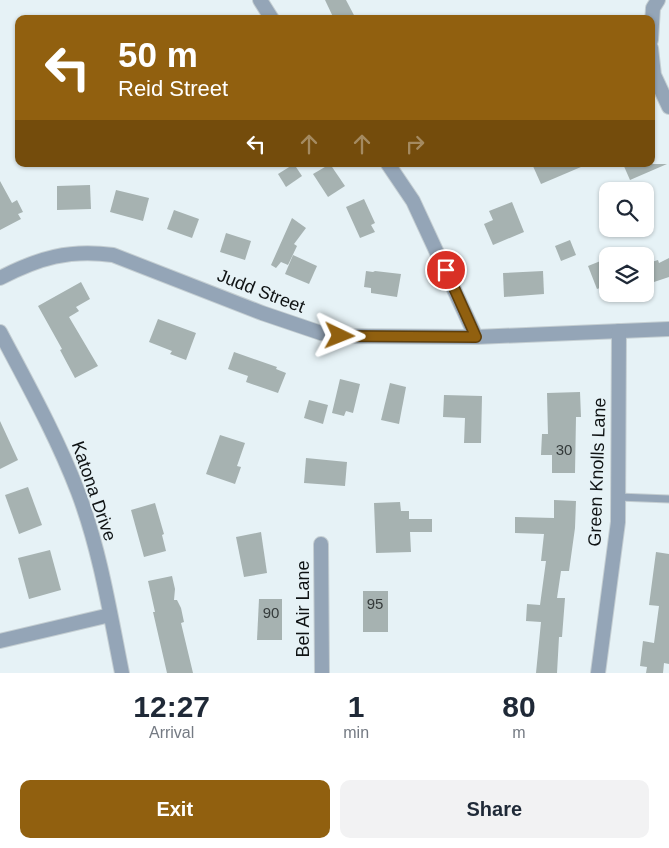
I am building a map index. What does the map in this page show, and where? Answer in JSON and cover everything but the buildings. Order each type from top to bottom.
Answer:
[{"type":"street","points":[[260,0],[269,15]]},
{"type":"street","points":[[653,15],[653,8],[658,0]]},
{"type":"street","points":[[655,77],[669,107]]},
{"type":"street","points":[[390,167],[413,201],[476,337]]},
{"type":"street","name":"Judd Street","points":[[0,278],[43,258],[61,254],[96,253],[113,255],[262,313],[322,333],[355,337],[476,337],[669,329]]},
{"type":"street","name":"Green Knolls Lane","points":[[598,673],[618,522],[619,331]]},
{"type":"street","name":"Katona Drive","points":[[0,332],[54,436],[78,493],[89,524],[122,673]]},
{"type":"street","name":"Bel Air Lane","points":[[321,544],[322,673]]},
{"type":"street","points":[[0,641],[110,616]]},
{"type":"lane","points":[[618,497],[669,499]]},
{"type":"route","points":[[340,336],[476,337],[446,270]]}]
